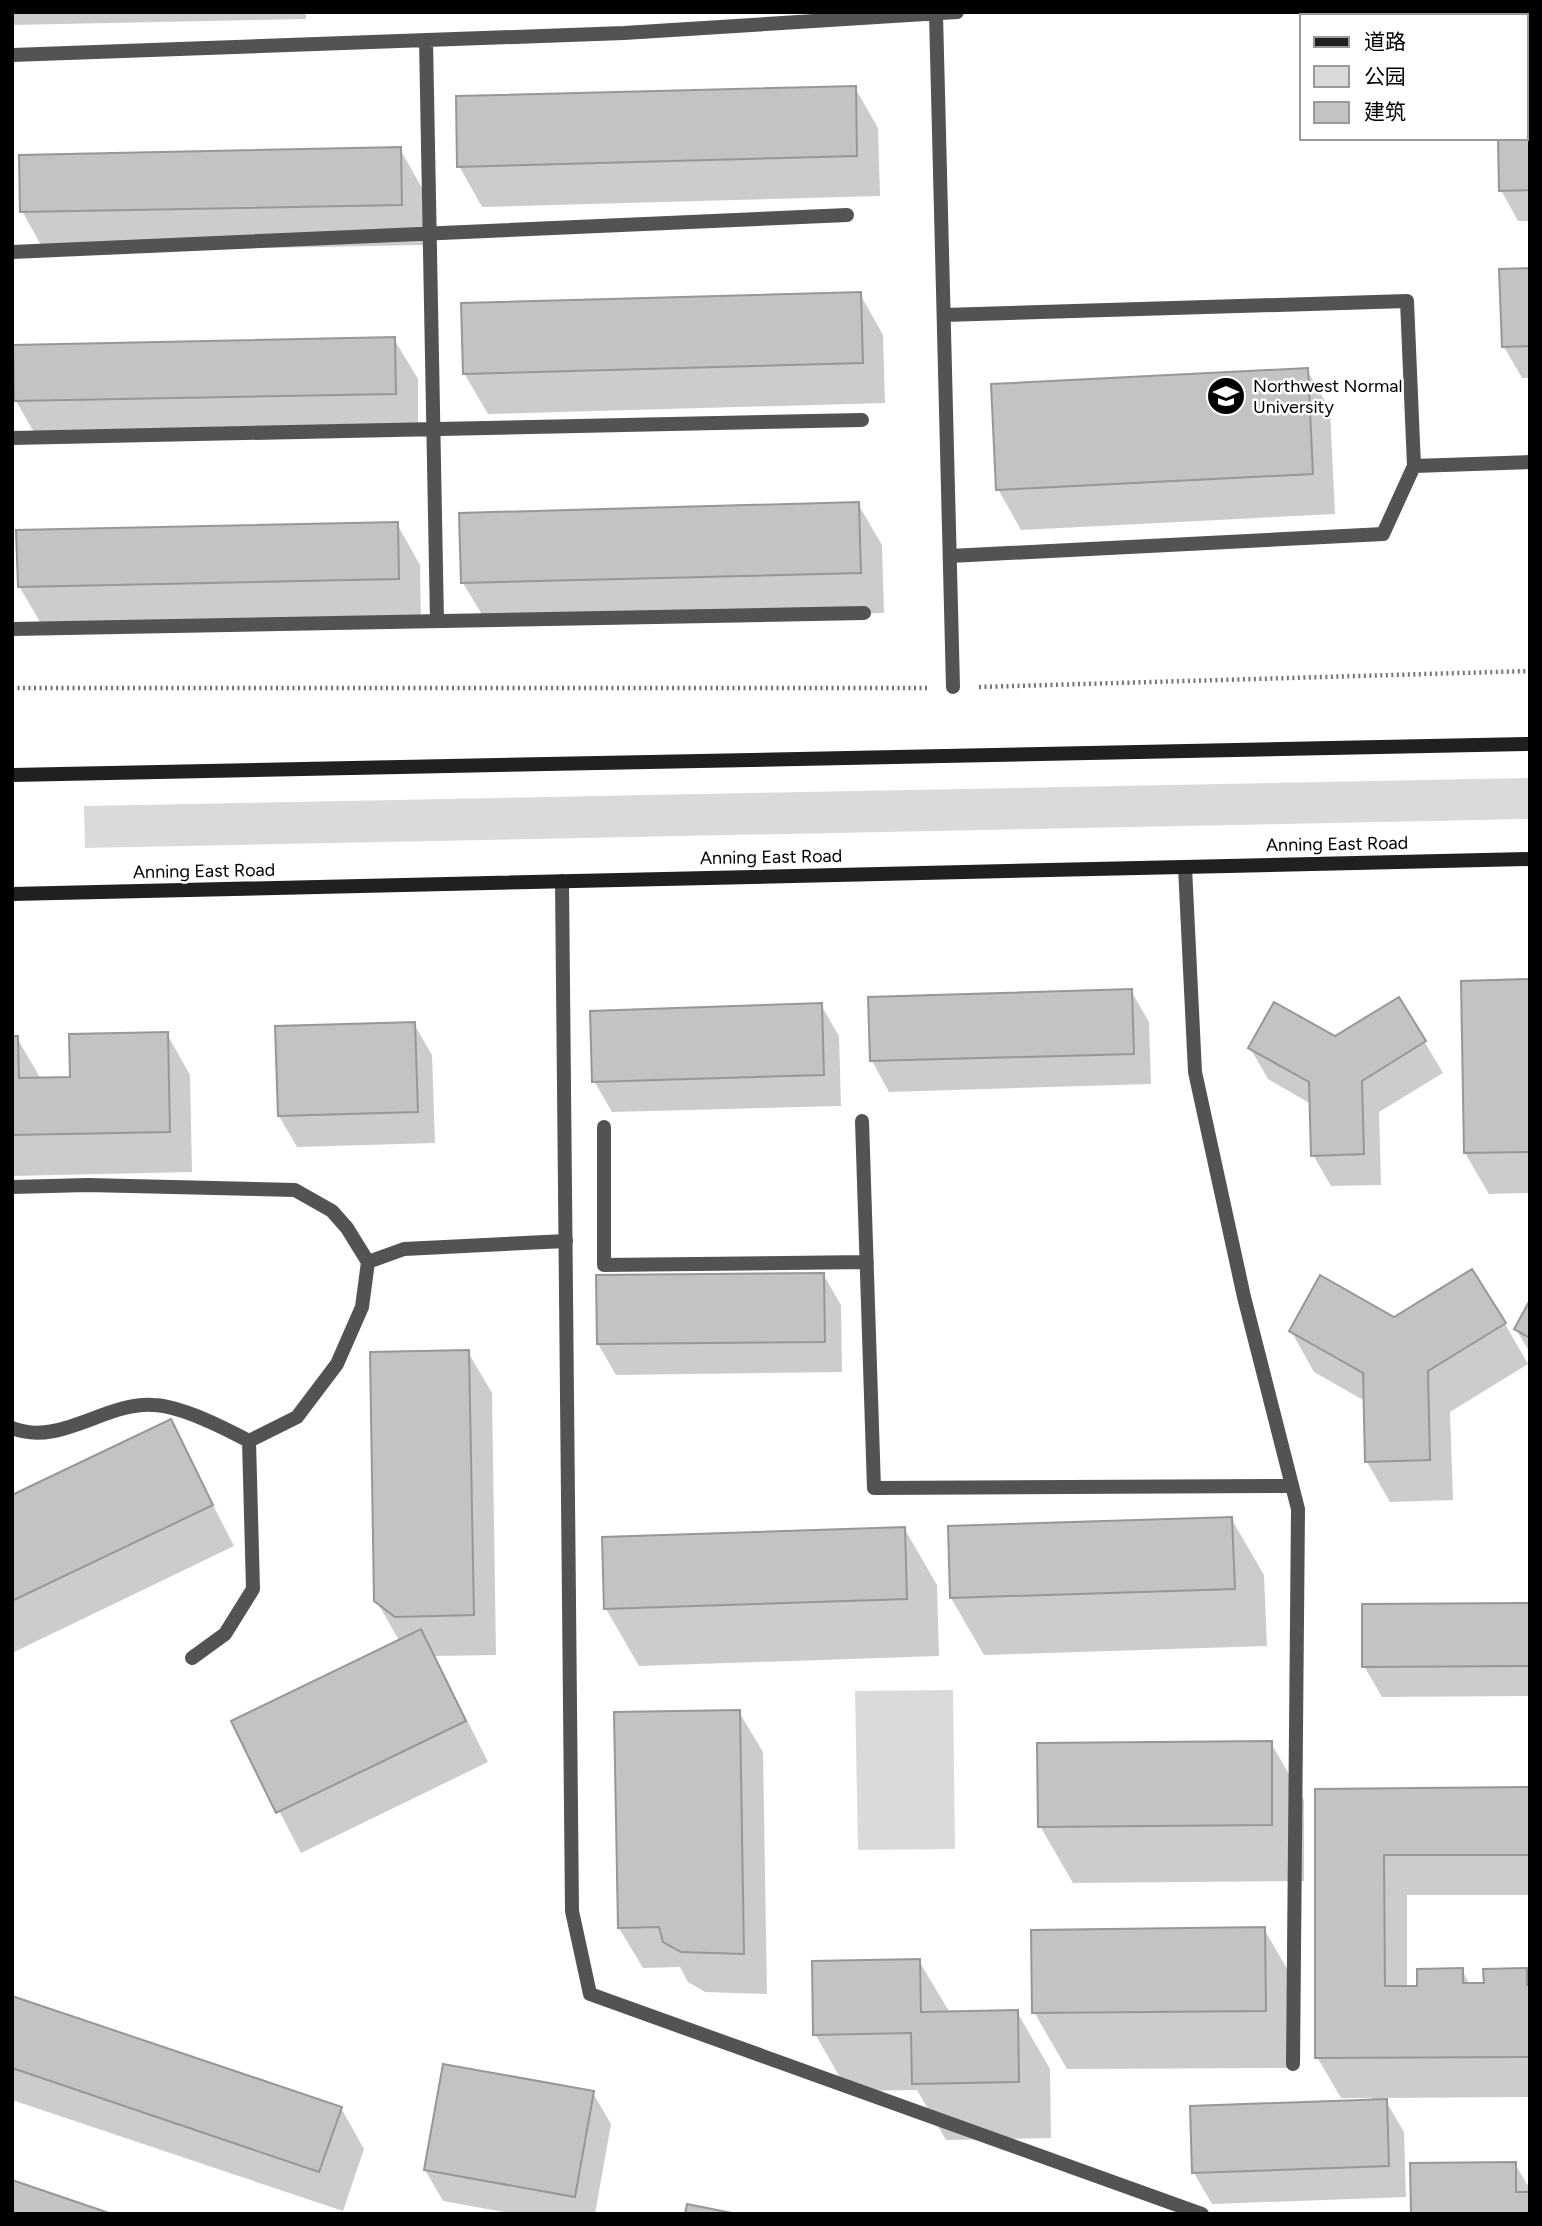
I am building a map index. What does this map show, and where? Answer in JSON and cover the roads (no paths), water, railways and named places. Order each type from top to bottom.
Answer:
[{"type":"main road","points":[[12,775],[1530,744]]},
{"type":"main road","name":"Anning East Road","points":[[12,894],[1530,859]]},
{"type":"street","points":[[12,55],[624,33],[957,12]]},
{"type":"street","points":[[936,14],[953,688]]},
{"type":"street","points":[[426,40],[437,621]]},
{"type":"street","points":[[12,252],[847,215]]},
{"type":"street","points":[[944,315],[1407,301],[1413,466],[1382,534],[950,556]]},
{"type":"street","points":[[12,438],[862,420]]},
{"type":"street","points":[[1413,466],[1530,462]]},
{"type":"street","points":[[12,629],[863,613]]},
{"type":"street","points":[[1185,867],[1195,1072],[1244,1297],[1298,1508],[1293,2064]]},
{"type":"street","points":[[562,881],[572,1912],[590,1994],[1202,2214]]},
{"type":"street","points":[[862,1121],[874,1488],[1292,1486]]},
{"type":"street","points":[[604,1127],[604,1265],[867,1262]]},
{"type":"street","points":[[12,1187],[88,1185],[295,1190],[332,1211],[347,1228],[368,1262],[362,1307],[337,1364],[297,1416],[249,1441]]},
{"type":"street","points":[[368,1262],[404,1248],[565,1241]]},
{"type":"street","points":[[12,1427],[61,1431],[106,1412],[154,1405],[215,1422],[249,1441]]},
{"type":"street","points":[[192,1658],[226,1634],[253,1589],[249,1441]]},
{"type":"place","name":"Northwest Normal University","points":[[1226,396]]}]
